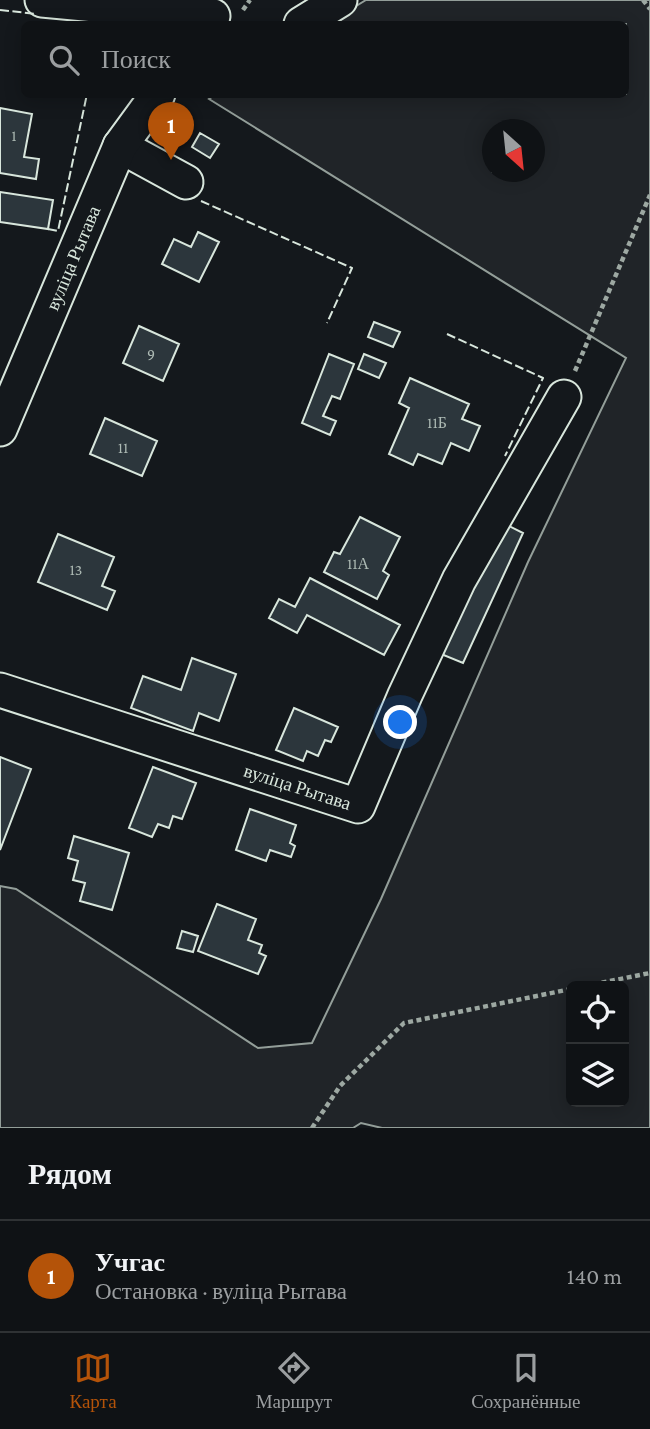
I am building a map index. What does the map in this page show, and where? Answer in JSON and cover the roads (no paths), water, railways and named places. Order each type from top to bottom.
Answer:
[{"type":"street","points":[[42,0],[215,13]]},
{"type":"street","points":[[306,21],[340,0]]},
{"type":"street","name":"вуліца Рытава","points":[[0,429],[120,146],[155,98]]},
{"type":"street","points":[[120,146],[186,182]]},
{"type":"street","name":"вуліца Рытава","points":[[0,690],[358,806],[405,695],[459,580],[564,397]]},
{"type":"place","name":"Учгас","points":[[171,160]]}]
